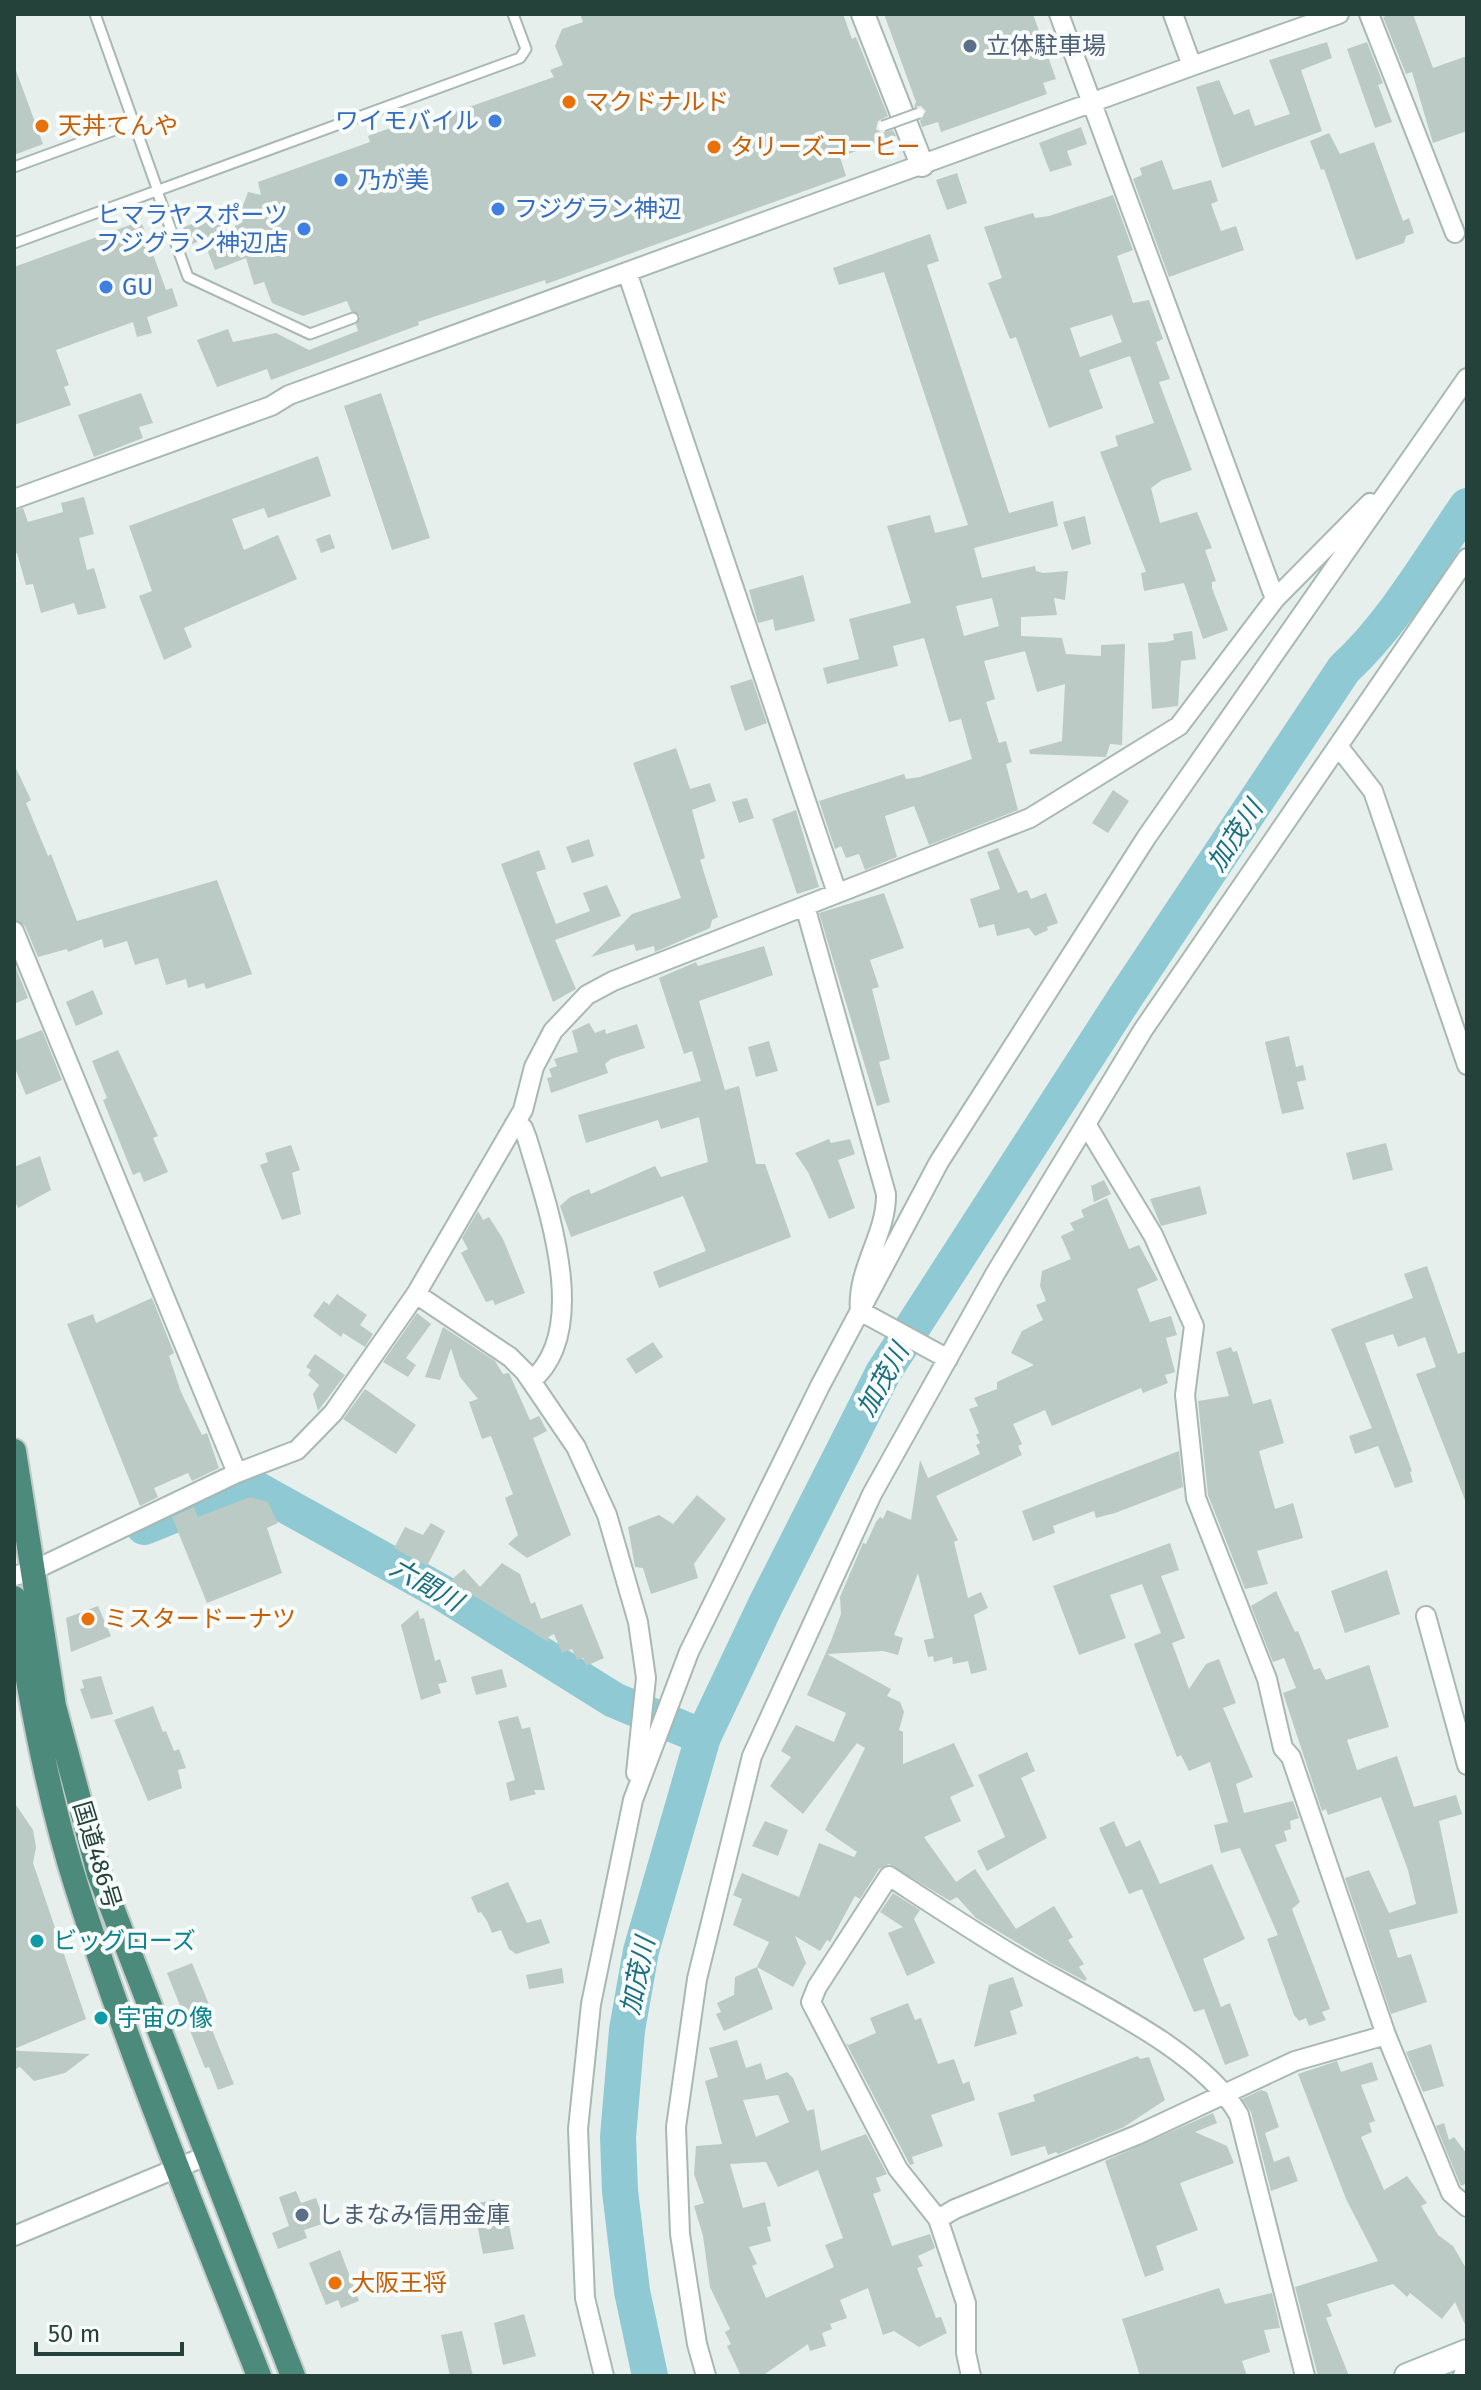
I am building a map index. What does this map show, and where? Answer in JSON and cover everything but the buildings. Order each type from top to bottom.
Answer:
[{"type":"highway","name":"国道486号","points":[[14,1451],[23,1573],[54,1706],[99,1874],[293,2376]]},
{"type":"highway","name":"国道486号","points":[[14,1598],[33,1715],[76,1886],[177,2168],[259,2376]]},
{"type":"main road","points":[[1407,2376],[1467,2352]]},
{"type":"street","points":[[863,14],[922,165]]},
{"type":"street","points":[[1059,14],[1275,599]]},
{"type":"street","points":[[1173,14],[1192,66]]},
{"type":"street","points":[[14,499],[627,272],[1093,104],[1294,22],[1339,14]]},
{"type":"street","points":[[1369,14],[1455,233]]},
{"type":"street","points":[[627,272],[837,893]]},
{"type":"street","points":[[633,1800],[689,1652],[860,1311],[939,1162],[1146,838],[1467,378]]},
{"type":"street","points":[[23,1573],[237,1473],[297,1450],[333,1413],[416,1294],[523,1110],[534,1067],[553,1031],[587,995],[613,981],[1030,818],[1179,726],[1275,599],[1370,503],[1380,506]]},
{"type":"street","points":[[706,2376],[697,2344],[680,2234],[676,2127],[697,1979],[752,1756],[872,1494],[1086,1124],[1143,1030],[1467,558]]},
{"type":"street","points":[[1338,746],[1373,791],[1467,1065]]},
{"type":"street","points":[[805,906],[886,1194],[887,1209],[862,1281],[860,1311]]},
{"type":"street","points":[[14,931],[237,1473]]},
{"type":"street","points":[[1086,1124],[1153,1235],[1194,1326],[1185,1395],[1196,1498],[1267,1679],[1283,1748],[1291,1757],[1386,2035],[1451,2193],[1467,2207]]},
{"type":"street","points":[[514,1125],[523,1128],[527,1138],[552,1224],[561,1276],[556,1351],[531,1381]]},
{"type":"street","points":[[416,1294],[510,1357],[531,1381],[576,1447],[607,1515],[638,1622],[646,1678],[633,1800],[591,2004],[578,2129],[585,2298],[604,2376]]},
{"type":"street","points":[[860,1311],[948,1359]]},
{"type":"street","points":[[1426,1616],[1467,1765]]},
{"type":"street","points":[[971,2376],[966,2353],[966,2303],[938,2219],[898,2169],[811,2002],[817,1987],[889,1876],[988,1941],[1194,2061],[1226,2092],[1239,2115],[1305,2376]]},
{"type":"street","points":[[938,2219],[955,2209],[1137,2135],[1295,2061],[1386,2035]]},
{"type":"street","points":[[14,2236],[206,2156]]},
{"type":"lane","points":[[95,14],[188,277],[310,334],[353,318]]},
{"type":"lane","points":[[14,243],[520,58],[526,49],[513,14]]},
{"type":"lane","points":[[883,126],[919,113]]},
{"type":"lane","points":[[14,167],[134,123]]},
{"type":"waterway","name":"加茂川","points":[[650,2376],[632,2291],[620,2191],[618,2137],[627,2030],[641,1951],[703,1737],[766,1604],[883,1373],[1126,996],[1344,669],[1379,632],[1467,506]]},
{"type":"waterway","name":"六間川","points":[[144,1527],[249,1485],[441,1592],[614,1700],[703,1737]]},
{"type":"place","name":"立体駐車場","points":[[970,46]]},
{"type":"place","name":"マクドナルド","points":[[569,102]]},
{"type":"place","name":"ワイモバイル","points":[[495,121]]},
{"type":"place","name":"天丼てんや","points":[[42,126]]},
{"type":"place","name":"タリーズコーヒー","points":[[714,147]]},
{"type":"place","name":"乃が美","points":[[341,180]]},
{"type":"place","name":"フジグラン神辺","points":[[498,209]]},
{"type":"place","name":"ヒマラヤスポーツ フジグラン神辺店","points":[[304,229]]},
{"type":"place","name":"GU","points":[[106,287]]},
{"type":"place","name":"ミスタードーナツ","points":[[88,1619]]},
{"type":"place","name":"ビッグローズ","points":[[37,1941]]},
{"type":"place","name":"宇宙の像","points":[[101,2018]]},
{"type":"place","name":"しまなみ信用金庫","points":[[302,2215]]},
{"type":"place","name":"大阪王将","points":[[335,2283]]}]
